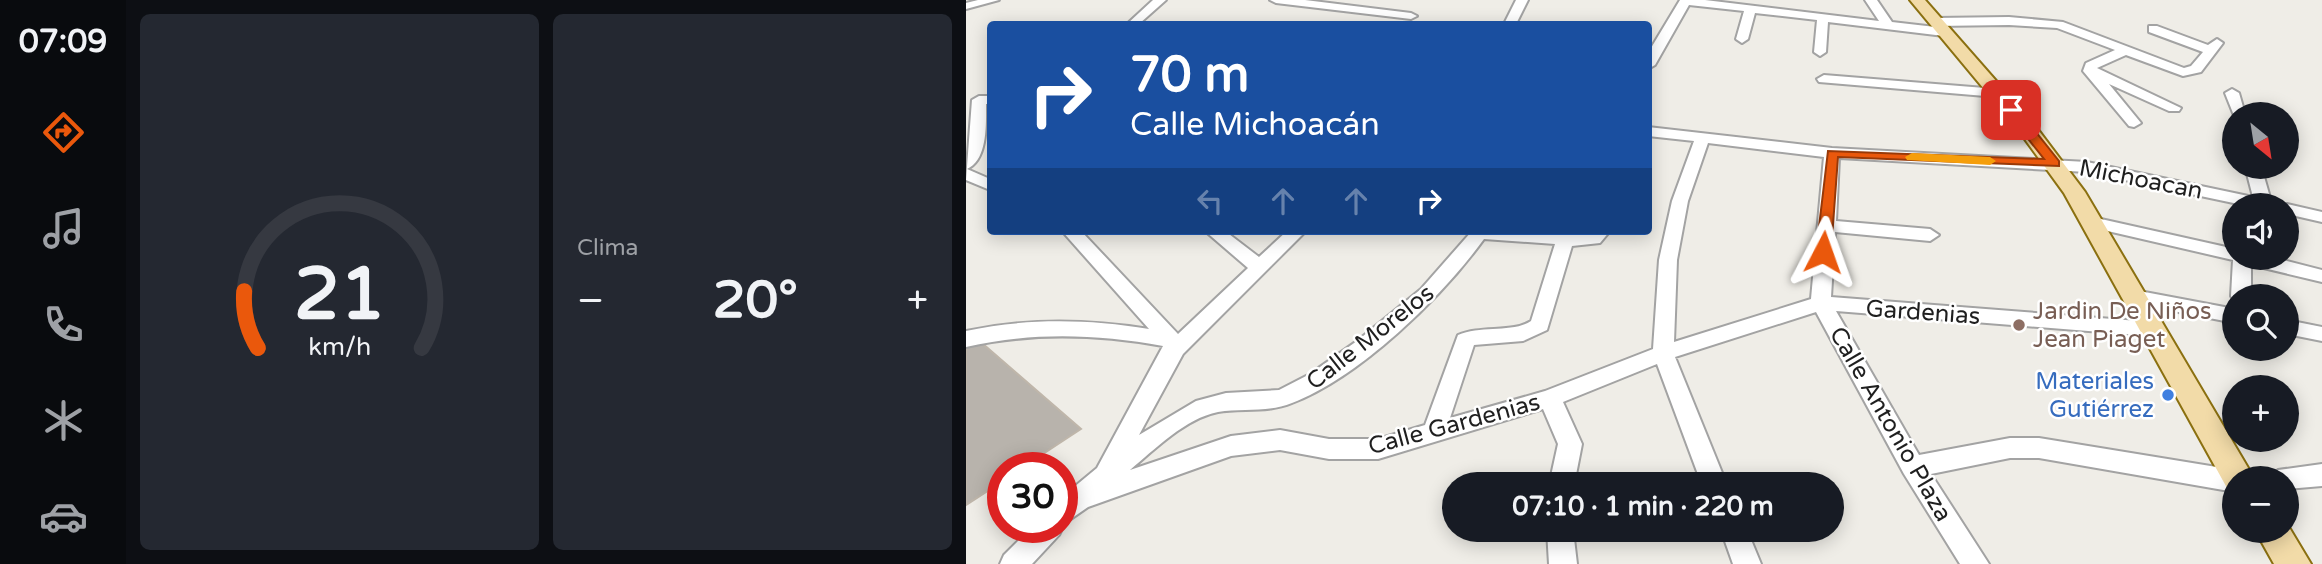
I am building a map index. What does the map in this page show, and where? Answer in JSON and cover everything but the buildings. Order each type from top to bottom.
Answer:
[{"type":"main road","points":[[1917,0],[2055,164],[2092,222],[2229,466]]},
{"type":"main road","points":[[2280,543],[2294,564]]},
{"type":"street","points":[[1136,21],[1160,0]]},
{"type":"street","points":[[1276,0],[1411,16]]},
{"type":"street","points":[[1511,21],[1521,0]]},
{"type":"street","points":[[1871,0],[1888,26]]},
{"type":"street","points":[[1652,58],[1685,1],[1768,6],[1888,26],[1940,27],[2009,22],[2059,25],[2183,72],[2196,69],[2213,47],[2153,29]]},
{"type":"street","points":[[966,6],[995,4]]},
{"type":"street","points":[[1742,39],[1744,6]]},
{"type":"street","points":[[1368,21],[1381,12]]},
{"type":"street","points":[[1819,52],[1823,17]]},
{"type":"street","points":[[2090,71],[2091,66],[2126,50]]},
{"type":"street","points":[[2090,71],[2174,108]]},
{"type":"street","points":[[2090,71],[2134,124]]},
{"type":"street","points":[[1824,79],[1997,93]]},
{"type":"street","points":[[2232,93],[2235,102]]},
{"type":"street","points":[[966,165],[978,139],[982,100]]},
{"type":"street","points":[[1652,132],[1832,153],[2055,164]]},
{"type":"street","points":[[1702,139],[1680,201],[1668,260],[1662,353],[1710,472]]},
{"type":"street","name":"Calle Antonio Plaza","points":[[1832,153],[1821,303],[1913,467],[1975,564]]},
{"type":"street","name":"Michoacan","points":[[2055,164],[2117,172],[2222,195]]},
{"type":"street","points":[[966,174],[987,184]]},
{"type":"street","points":[[2299,212],[2322,217]]},
{"type":"street","points":[[2092,222],[2222,252]]},
{"type":"street","points":[[1825,226],[1930,235]]},
{"type":"street","points":[[1075,235],[1173,345]]},
{"type":"street","points":[[1219,235],[1259,267]]},
{"type":"street","points":[[1105,475],[1173,345],[1293,235]]},
{"type":"street","name":"Calle Morelos","points":[[1078,500],[1105,475],[1201,408],[1222,402],[1282,398],[1308,388],[1424,297],[1442,280],[1478,235]]},
{"type":"street","points":[[1512,235],[1565,240],[1595,236]]},
{"type":"street","points":[[1434,432],[1465,340],[1477,334],[1527,332],[1540,325],[1565,240]]},
{"type":"street","points":[[2298,270],[2322,276]]},
{"type":"street","points":[[2134,297],[2222,314]]},
{"type":"street","name":"Calle Gardenias","points":[[1081,498],[1231,446],[1280,440],[1329,449],[1365,450],[1434,432],[1550,398],[1662,353],[1821,303]]},
{"type":"street","name":"Gardenias","points":[[1821,303],[2151,329]]},
{"type":"street","points":[[966,339],[1014,330],[1063,327],[1128,332],[1173,345]]},
{"type":"street","points":[[2299,329],[2322,334]]},
{"type":"street","points":[[1550,398],[1570,444],[1564,472]]},
{"type":"street","points":[[1913,467],[2010,448],[2039,448],[2222,477]]},
{"type":"street","points":[[2299,477],[2322,475]]},
{"type":"street","points":[[1561,542],[1563,564]]},
{"type":"street","points":[[1739,542],[1747,564]]},
{"type":"street","points":[[1014,564],[1034,543]]},
{"type":"slow traffic","points":[[1912,157],[1990,161]]},
{"type":"place","name":"Jardin De Niños Jean Piaget","points":[[2019,325]]},
{"type":"place","name":"Materiales Gutiérrez","points":[[2168,395]]},
{"type":"route","points":[[1823,252],[1832,153],[2055,164],[2011,110]]}]
